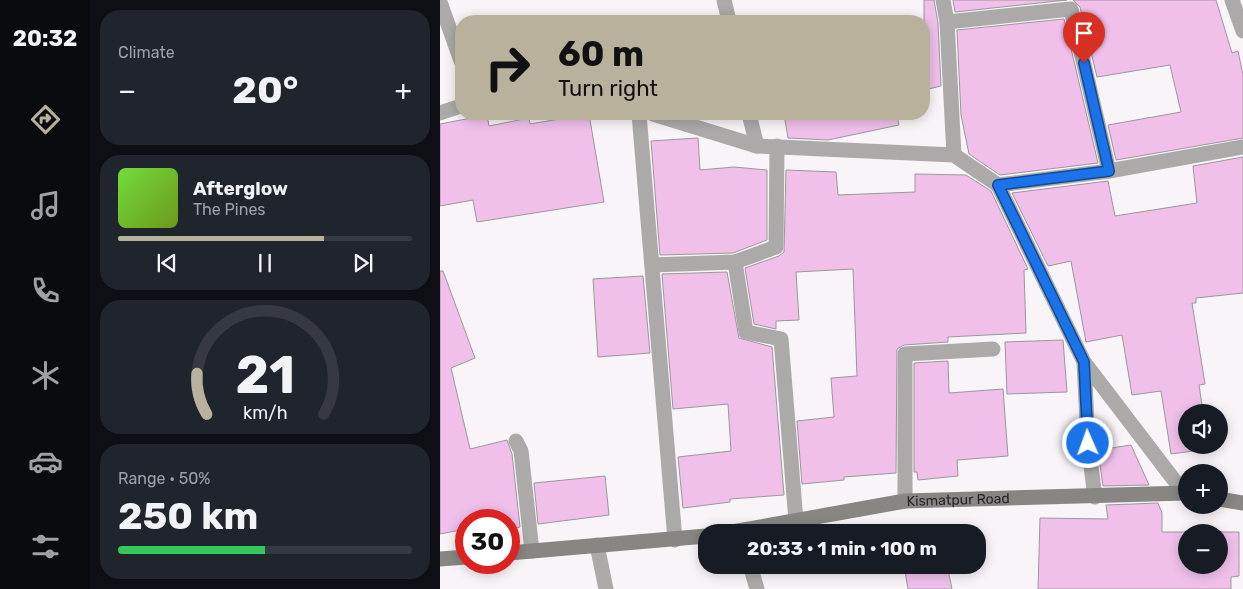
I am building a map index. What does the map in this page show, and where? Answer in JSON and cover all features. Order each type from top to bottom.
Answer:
[{"type":"street","points":[[724,0],[728,15]]},
{"type":"street","points":[[943,0],[947,22],[954,155]]},
{"type":"street","points":[[1232,0],[1243,31]]},
{"type":"street","points":[[440,2],[455,44]]},
{"type":"street","points":[[947,22],[1071,9],[1109,171]]},
{"type":"street","points":[[440,113],[455,108]]},
{"type":"street","points":[[640,120],[675,540]]},
{"type":"street","points":[[672,120],[757,146],[954,155],[998,185],[1084,362],[1178,484]]},
{"type":"street","points":[[751,120],[757,146]]},
{"type":"street","points":[[652,265],[736,262],[776,247],[777,146]]},
{"type":"street","points":[[998,185],[1109,171],[1243,147]]},
{"type":"street","points":[[736,262],[746,332],[781,339],[796,521]]},
{"type":"street","points":[[905,501],[905,354],[993,349]]},
{"type":"street","points":[[1084,362],[1088,443],[1095,497]]},
{"type":"street","points":[[516,441],[521,450],[532,551]]},
{"type":"street","name":"Kismatpur Road","points":[[780,524],[905,501],[1178,493]]},
{"type":"street","points":[[1228,500],[1243,503]]},
{"type":"street","points":[[520,552],[698,537]]},
{"type":"street","points":[[597,545],[606,589]]},
{"type":"street","points":[[440,559],[455,558]]},
{"type":"street","points":[[753,574],[757,589]]},
{"type":"building","points":[[924,0],[934,0],[938,23],[941,86],[930,89],[930,15],[924,15]]},
{"type":"building","points":[[953,0],[1067,0],[955,12]]},
{"type":"building","points":[[1073,0],[1216,0],[1232,53],[1238,51],[1243,75],[1243,138],[1116,160],[1108,125],[1181,112],[1170,65],[1097,77],[1080,7]]},
{"type":"building","points":[[1064,19],[1098,163],[1000,175],[969,154],[961,115],[957,30]]},
{"type":"building","points":[[461,120],[488,120],[489,126],[519,120],[529,120],[530,124],[554,120],[590,120],[604,202],[477,222],[473,200],[440,206],[440,124]]},
{"type":"building","points":[[785,120],[898,120],[899,125],[828,140],[788,138]]},
{"type":"building","points":[[698,138],[700,170],[734,167],[767,170],[767,240],[733,253],[660,255],[651,141]]},
{"type":"building","points":[[1243,157],[1243,293],[1196,298],[1196,303],[1192,303],[1205,384],[1199,385],[1202,404],[1178,404],[1178,453],[1171,454],[1161,391],[1132,395],[1122,335],[1086,342],[1071,261],[1048,266],[1012,193],[1108,181],[1115,216],[1197,203],[1193,166]]},
{"type":"building","points":[[786,170],[836,172],[838,195],[915,192],[915,174],[966,175],[991,191],[1028,269],[1024,270],[1026,333],[948,337],[948,342],[904,345],[897,349],[896,473],[844,477],[844,480],[802,484],[797,421],[834,417],[831,378],[857,376],[853,269],[796,272],[799,320],[776,321],[776,329],[754,324],[745,268],[779,256],[784,252]]},
{"type":"building","points":[[440,271],[443,271],[475,358],[451,368],[470,449],[507,440],[512,454],[518,509],[455,509],[455,531],[440,534]]},
{"type":"building","points":[[727,272],[739,338],[772,347],[784,495],[730,499],[730,502],[683,508],[678,457],[731,451],[728,404],[673,409],[662,274]]},
{"type":"building","points":[[643,276],[650,353],[598,357],[593,279]]},
{"type":"building","points":[[1063,340],[1067,392],[1007,394],[1005,342]]},
{"type":"building","points":[[948,361],[949,393],[1003,389],[1008,456],[957,460],[958,476],[918,480],[917,472],[914,472],[914,363]]},
{"type":"building","points":[[1131,445],[1149,485],[1103,486],[1098,450]]},
{"type":"building","points":[[605,476],[609,515],[538,524],[534,483]]},
{"type":"building","points":[[1158,503],[1162,513],[1162,532],[1178,532],[1178,574],[1228,574],[1228,532],[1239,532],[1239,576],[1231,577],[1231,589],[1038,589],[1040,518],[1108,519],[1106,505]]},
{"type":"building","points":[[906,574],[949,574],[952,589],[908,589]]},
{"type":"route","points":[[1084,63],[1109,171],[998,185],[1084,362],[1088,443]]}]
